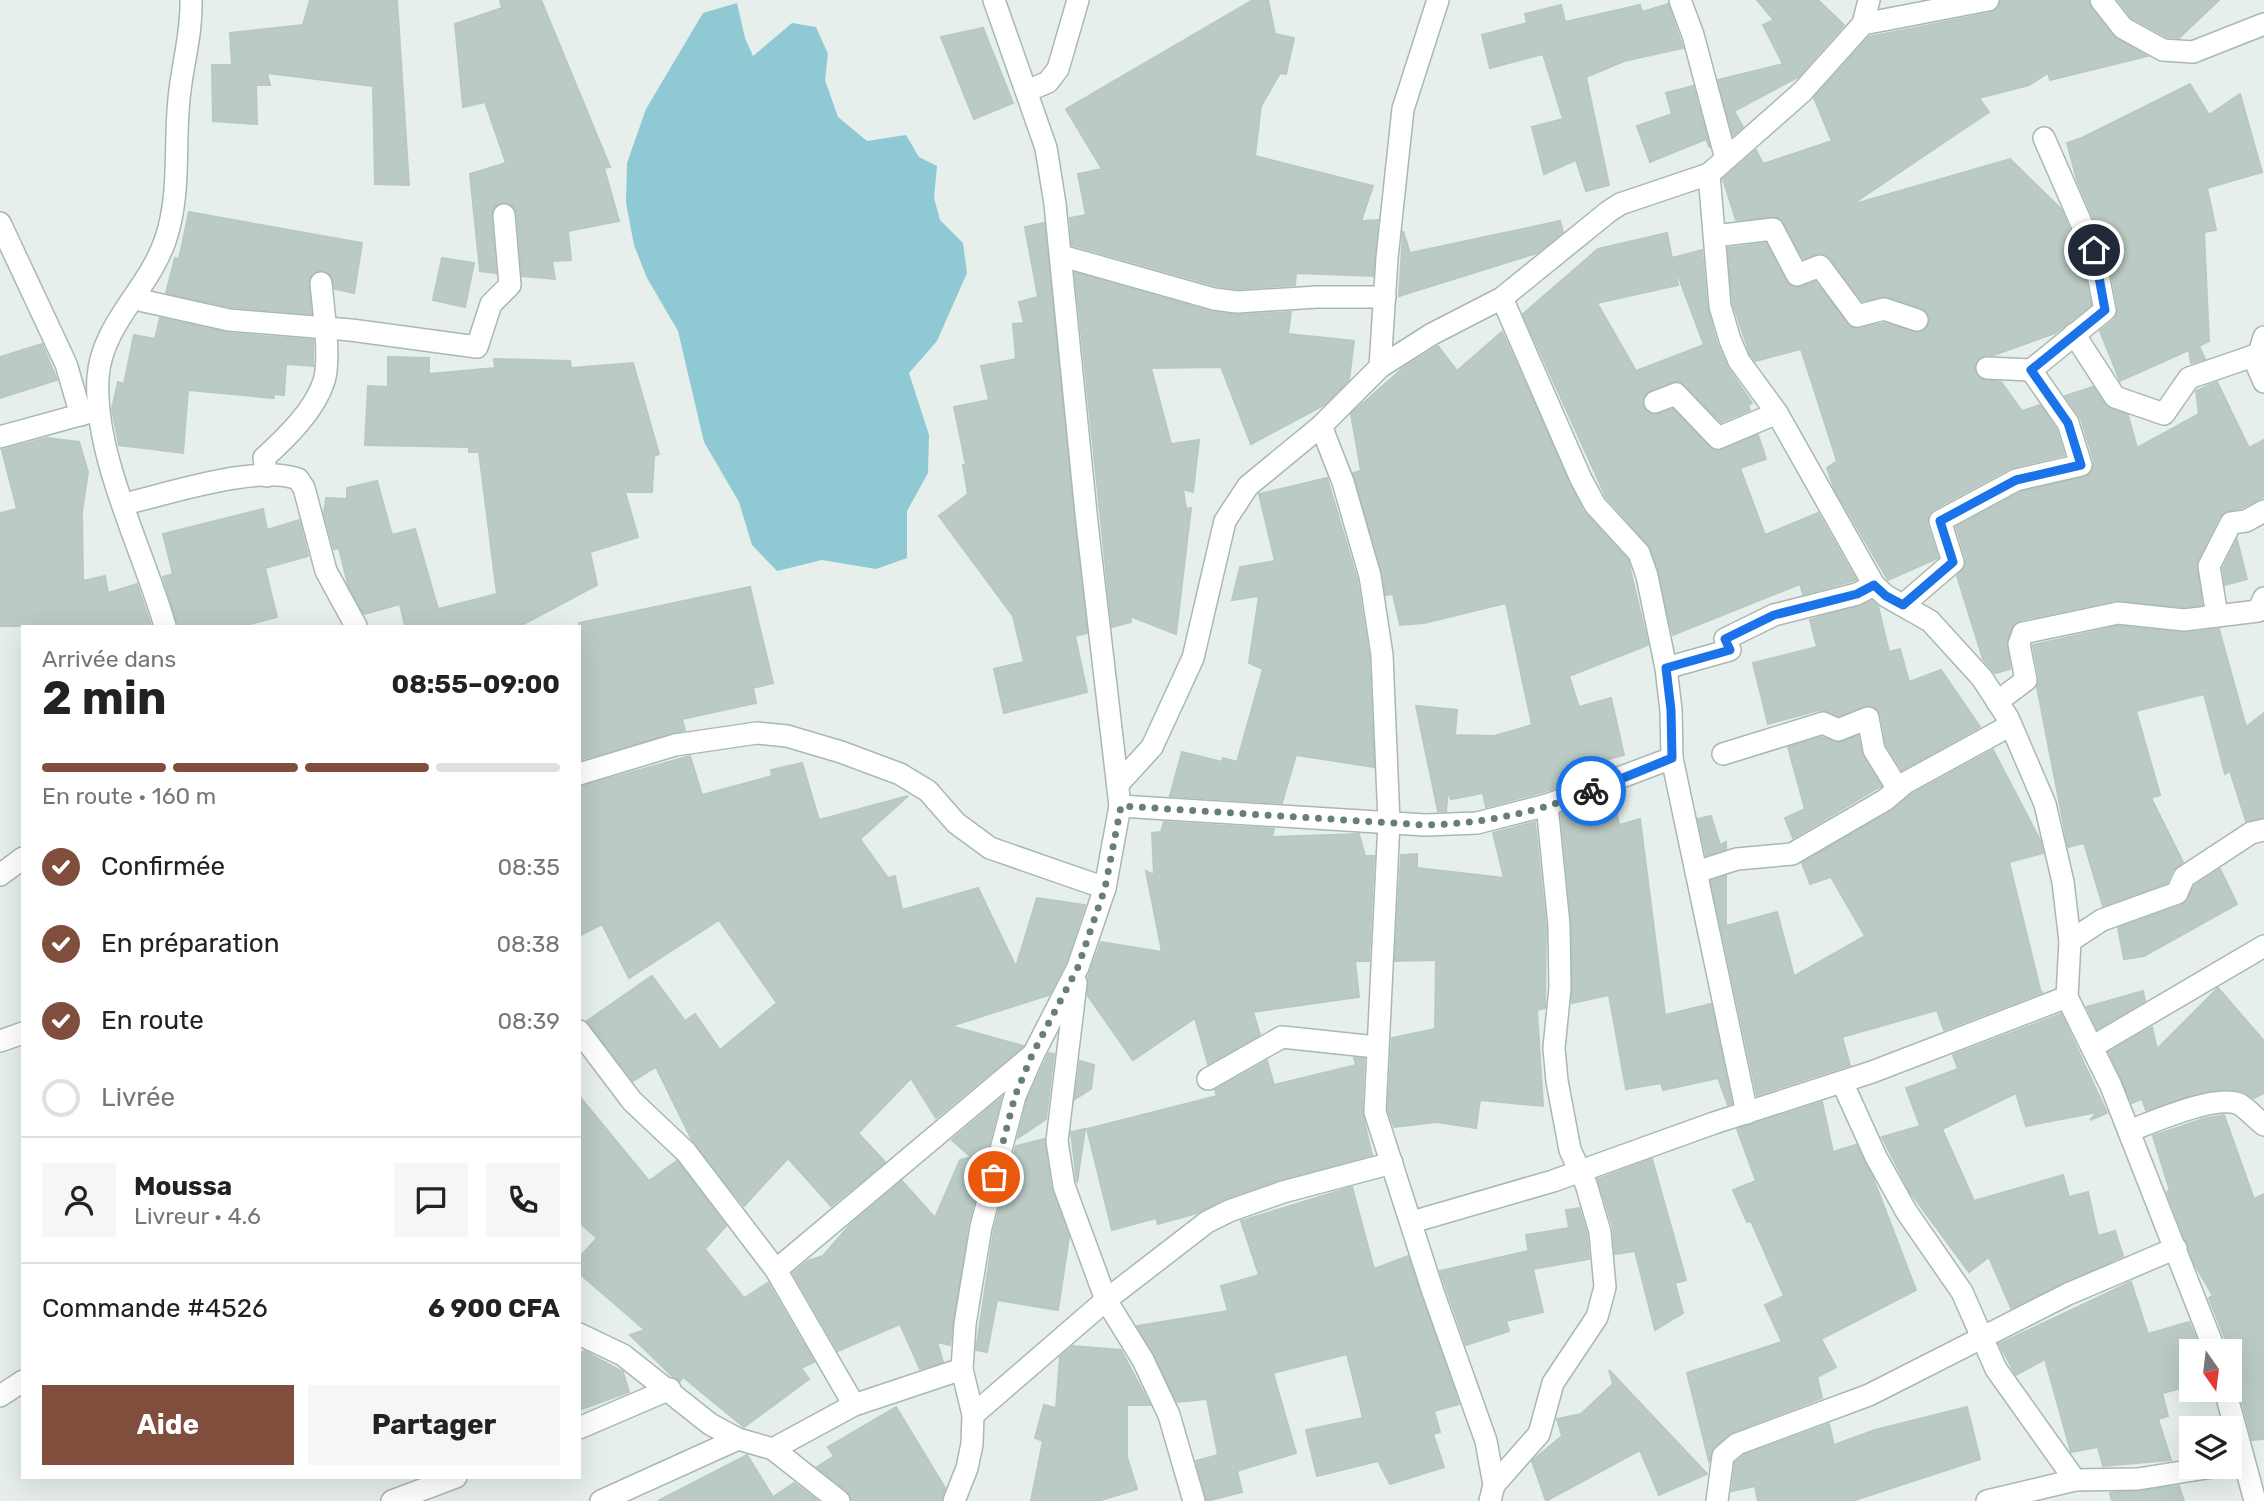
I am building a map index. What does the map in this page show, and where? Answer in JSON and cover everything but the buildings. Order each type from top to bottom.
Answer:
[{"type":"street","points":[[90,413],[105,344],[115,324],[155,268],[173,207],[177,177],[179,97],[191,33],[191,0]]},
{"type":"street","points":[[954,1501],[967,1468],[973,1415],[962,1369],[965,1324],[981,1227],[1006,1125],[1032,1055],[1078,967],[1105,888],[1121,806],[1087,523],[1062,256],[1046,148],[994,0]]},
{"type":"street","points":[[1027,91],[1048,82],[1058,69],[1078,0]]},
{"type":"street","points":[[1380,367],[1403,109],[1437,0]]},
{"type":"street","points":[[1680,0],[1693,35],[1726,159]]},
{"type":"street","points":[[1120,782],[1152,747],[1193,657],[1225,521],[1248,486],[1321,426],[1380,367],[1432,334],[1502,298],[1620,204],[1709,174],[1802,92],[1863,24],[1869,0]]},
{"type":"street","points":[[1863,24],[1988,0]]},
{"type":"street","points":[[2101,0],[2123,28],[2163,50],[2193,52],[2264,24]]},
{"type":"street","points":[[1987,369],[2031,370],[2105,310],[2094,250],[2044,138]]},
{"type":"street","points":[[1709,174],[1720,306],[1739,361],[1777,413],[1874,585],[1886,596],[1930,621],[1982,678],[2011,725],[2048,816],[2063,882],[2070,941],[2067,998],[2129,1131],[2210,1339]]},
{"type":"street","points":[[135,299],[183,312],[229,320],[325,327],[477,347],[491,304],[510,285],[504,215]]},
{"type":"street","points":[[0,223],[90,413],[165,625]]},
{"type":"street","points":[[1715,236],[1773,229],[1797,275],[1820,266],[1857,316],[1884,309],[1917,320]]},
{"type":"street","points":[[1062,256],[1214,299],[1237,302],[1317,296],[1385,297]]},
{"type":"street","points":[[267,476],[264,458],[295,430],[324,381],[325,327],[321,283]]},
{"type":"street","points":[[1502,298],[1581,480],[1595,505],[1639,553],[1666,668],[1671,710],[1672,758],[1748,1113]]},
{"type":"street","points":[[2074,334],[2116,397],[2164,414],[2189,378],[2259,354],[2264,337]]},
{"type":"street","points":[[2253,356],[2264,382]]},
{"type":"street","points":[[1903,605],[1953,562],[1940,521],[2016,480],[2081,465],[2068,423],[2031,370]]},
{"type":"street","points":[[1655,402],[1676,394],[1718,438],[1777,413]]},
{"type":"street","points":[[0,437],[90,413]]},
{"type":"street","points":[[1321,426],[1347,494],[1375,601],[1384,692],[1389,822],[1376,1047],[1375,1112],[1433,1292],[1486,1441],[1492,1493]]},
{"type":"street","points":[[124,504],[221,481],[267,476],[294,477],[302,482],[326,571],[355,625]]},
{"type":"street","points":[[2217,616],[2208,566],[2231,523],[2246,521],[2264,511]]},
{"type":"street","points":[[1666,668],[1730,650],[1725,639],[1774,615],[1857,594],[1874,585]]},
{"type":"street","points":[[1997,702],[2026,680],[2019,644],[2022,633],[2118,613],[2184,620],[2262,609]]},
{"type":"street","points":[[1723,754],[1823,723],[1838,730],[1868,718],[1874,750],[1898,789]]},
{"type":"street","points":[[1696,873],[1737,859],[1792,854],[1885,800],[1898,789],[2011,725]]},
{"type":"street","points":[[581,773],[675,745],[757,733],[787,736],[841,751],[900,775],[928,791],[956,823],[990,848],[1105,888]]},
{"type":"street","points":[[1121,806],[1389,822],[1477,823],[1547,805],[1672,758]]},
{"type":"street","points":[[1492,1493],[1539,1434],[1553,1383],[1597,1317],[1604,1297],[1605,1270],[1600,1232],[1570,1150],[1557,1081],[1554,1048],[1560,988],[1559,925],[1547,805]]},
{"type":"street","points":[[2070,941],[2102,920],[2177,893],[2184,877],[2251,833],[2264,830]]},
{"type":"street","points":[[0,875],[21,859]]},
{"type":"street","points":[[2092,1047],[2264,946]]},
{"type":"street","points":[[1078,967],[1057,1141],[1058,1161],[1092,1267],[1106,1300],[1157,1388],[1169,1416],[1194,1501]]},
{"type":"street","points":[[1412,1222],[1579,1172],[1932,1051],[2067,998]]},
{"type":"street","points":[[0,1041],[21,1034]]},
{"type":"street","points":[[581,1034],[632,1101],[685,1152],[776,1270],[854,1405]]},
{"type":"street","points":[[1208,1079],[1282,1037],[1376,1047]]},
{"type":"street","points":[[776,1270],[1032,1055]]},
{"type":"street","points":[[1842,1082],[1876,1157],[1906,1211],[1955,1278],[2008,1390],[2075,1480]]},
{"type":"street","points":[[2129,1131],[2206,1105],[2222,1103],[2238,1104],[2264,1125]]},
{"type":"street","points":[[973,1415],[1106,1300],[1189,1234],[1229,1210],[1283,1192],[1392,1163]]},
{"type":"street","points":[[1717,1501],[1723,1456],[1737,1444],[1869,1395],[2068,1294],[2176,1248]]},
{"type":"street","points":[[581,1335],[623,1355],[670,1389],[710,1424],[738,1439],[774,1449],[839,1501]]},
{"type":"street","points":[[774,1449],[854,1405],[962,1369]]},
{"type":"street","points":[[0,1396],[21,1382]]},
{"type":"street","points":[[581,1427],[670,1389]]},
{"type":"street","points":[[601,1501],[738,1439]]},
{"type":"street","points":[[1987,1501],[2075,1480],[2138,1479],[2179,1472]]},
{"type":"street","points":[[2242,1474],[2255,1501]]},
{"type":"street","points":[[392,1501],[451,1479]]},
{"type":"water","points":[[737,3],[745,38],[753,56],[792,23],[816,27],[828,54],[825,80],[838,117],[867,141],[906,135],[919,157],[937,166],[934,198],[940,220],[963,243],[967,273],[937,341],[909,373],[929,435],[928,473],[907,511],[907,558],[876,569],[822,560],[777,571],[752,545],[739,502],[704,442],[678,331],[647,278],[634,245],[626,203],[627,163],[646,109],[703,13]]},
{"type":"way so far","points":[[994,1177],[1015,1096],[1032,1055],[1078,967],[1105,888],[1121,806],[1425,825],[1463,824],[1477,823],[1547,805],[1591,791]]},
{"type":"route","points":[[1591,791],[1672,758],[1671,710],[1666,668],[1730,650],[1725,639],[1774,615],[1857,594],[1874,585],[1886,596],[1903,605],[1953,562],[1940,521],[2016,480],[2081,465],[2068,423],[2031,370],[2105,310],[2094,250]]}]
